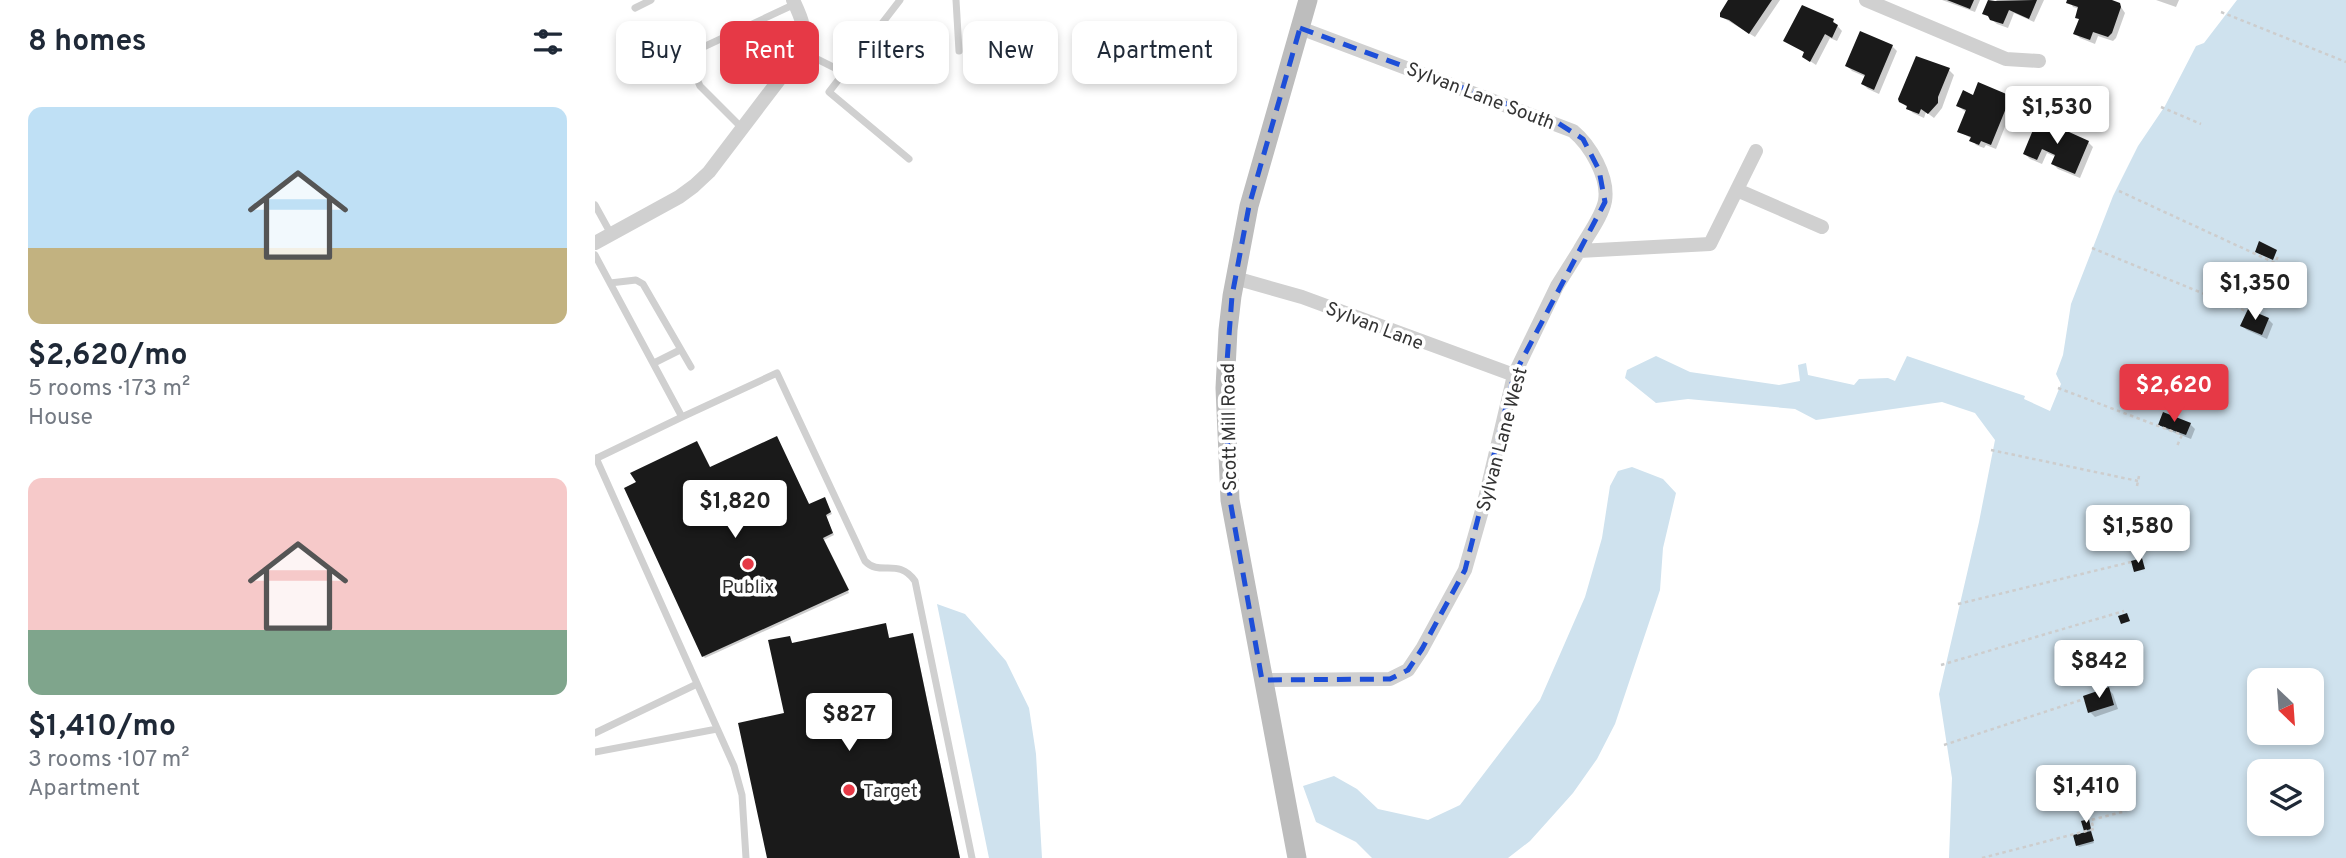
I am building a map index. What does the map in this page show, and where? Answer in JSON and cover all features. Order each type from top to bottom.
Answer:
[{"type":"street","name":"Scott Mill Road","points":[[1297,858],[1230,500],[1225,388],[1228,330],[1249,206],[1308,0]]},
{"type":"street","points":[[1866,0],[2006,59],[2039,61]]},
{"type":"street","points":[[794,2],[802,21]]},
{"type":"street","name":"Sylvan Lane South","points":[[1300,28],[1573,131],[1583,139],[1591,152],[1605,186],[1605,202],[1579,251]]},
{"type":"street","points":[[595,243],[694,186],[709,172],[776,84]]},
{"type":"street","points":[[1579,251],[1710,244],[1756,151]]},
{"type":"street","points":[[1737,190],[1822,226]]},
{"type":"street","name":"Sylvan Lane West","points":[[1262,680],[1390,679],[1408,670],[1465,569],[1483,507],[1514,375],[1557,286],[1579,251]]},
{"type":"street","name":"Sylvan Lane","points":[[1235,278],[1302,297],[1514,375]]},
{"type":"lane","points":[[635,8],[651,0]]},
{"type":"lane","points":[[883,21],[899,0]]},
{"type":"lane","points":[[956,0],[959,51]]},
{"type":"lane","points":[[742,129],[700,86],[689,61],[697,50],[794,2]]},
{"type":"lane","points":[[835,84],[829,92],[909,159]]},
{"type":"lane","points":[[595,205],[611,234]]},
{"type":"lane","points":[[595,256],[682,417]]},
{"type":"lane","points":[[610,283],[636,280],[643,285],[691,367]]},
{"type":"lane","points":[[654,363],[680,350]]},
{"type":"lane","points":[[746,858],[739,781],[595,459],[777,373],[865,561],[869,566],[900,568],[908,572],[915,581],[972,858]]},
{"type":"lane","points":[[595,733],[697,684]]},
{"type":"lane","points":[[595,752],[717,729]]},
{"type":"path","points":[[2221,12],[2346,62]]},
{"type":"path","points":[[2161,107],[2201,124]]},
{"type":"path","points":[[2119,191],[2275,263],[2279,254]]},
{"type":"path","points":[[2092,247],[2246,311]]},
{"type":"path","points":[[2058,388],[2182,435],[2177,446]]},
{"type":"path","points":[[1991,450],[2138,481]]},
{"type":"path","points":[[1958,604],[2131,562]]},
{"type":"path","points":[[1941,665],[2124,611]]},
{"type":"path","points":[[1944,745],[2084,699]]},
{"type":"path","points":[[1982,858],[2094,829],[2091,820],[2126,811]]},
{"type":"highlighted area","points":[[1300,28],[1558,123],[1583,139],[1599,170],[1605,202],[1514,375],[1465,570],[1408,670],[1390,679],[1262,680],[1230,500],[1225,388],[1232,296],[1249,206]]},
{"type":"water","points":[[2237,0],[2346,0],[2346,858],[1949,858],[1952,778],[1939,694],[1995,440],[1975,413],[1942,402],[1816,420],[1795,409],[1688,399],[1656,403],[1625,378],[1627,370],[1656,356],[1690,372],[1779,385],[1800,381],[1798,365],[1806,363],[1808,375],[1854,385],[1859,379],[1888,378],[1895,381],[1907,356],[2025,396],[2024,399],[2050,411],[2061,384],[2056,374],[2063,355],[2071,304],[2113,196],[2138,146],[2165,106],[2196,46],[2204,43]]},
{"type":"water","points":[[1632,467],[1663,479],[1676,493],[1663,548],[1660,590],[1615,724],[1597,759],[1573,793],[1530,841],[1508,858],[1372,858],[1356,842],[1316,822],[1303,786],[1334,776],[1357,789],[1378,809],[1428,820],[1460,805],[1540,700],[1585,597],[1602,538],[1610,486],[1618,471]]},
{"type":"water","points":[[937,604],[965,614],[1006,661],[1029,708],[1036,754],[1042,858],[989,858]]},
{"type":"building","points":[[1728,0],[1772,0],[1749,34],[1720,17]]},
{"type":"building","points":[[1947,0],[1974,0],[1970,9]]},
{"type":"building","points":[[1988,0],[2037,0],[2029,19],[2009,10],[2003,24],[1982,14]]},
{"type":"building","points":[[2067,0],[2112,0],[2120,3],[2112,33],[2108,37],[2093,32],[2090,40],[2073,34],[2079,19],[2075,18],[2078,7],[2066,3]]},
{"type":"building","points":[[1802,5],[1834,19],[1833,22],[1838,25],[1832,38],[1825,34],[1810,62],[1802,57],[1804,52],[1783,41]]},
{"type":"building","points":[[1860,31],[1893,45],[1874,90],[1861,84],[1865,75],[1845,66]]},
{"type":"building","points":[[1916,56],[1950,68],[1938,103],[1928,114],[1921,109],[1919,114],[1906,109],[1907,106],[1898,99]]},
{"type":"building","points":[[1978,82],[2011,96],[1991,145],[1981,141],[1979,145],[1969,141],[1971,137],[1957,132],[1966,110],[1956,106],[1963,90],[1973,95]]},
{"type":"building","points":[[2038,118],[2089,141],[2075,174],[2051,164],[2055,155],[2042,149],[2037,160],[2023,154]]},
{"type":"building","points":[[2259,241],[2277,250],[2273,260],[2255,252]]},
{"type":"building","points":[[2248,309],[2269,318],[2262,335],[2240,326]]},
{"type":"building","points":[[2163,412],[2191,423],[2186,435],[2158,425]]},
{"type":"building","name":"Publix","points":[[777,436],[809,504],[825,497],[831,512],[826,515],[833,533],[823,538],[849,590],[702,657],[624,488],[636,482],[630,473],[697,441],[710,467]]},
{"type":"building","points":[[2131,521],[2132,537],[2112,539],[2111,523]]},
{"type":"building","points":[[2142,558],[2145,569],[2134,572],[2131,561]]},
{"type":"building","points":[[2127,613],[2130,621],[2121,624],[2118,616]]},
{"type":"building","name":"Target","points":[[886,623],[889,638],[913,633],[960,858],[767,858],[738,723],[784,713],[768,640],[790,636],[792,643]]},
{"type":"building","points":[[2109,687],[2114,705],[2088,713],[2083,696]]},
{"type":"building","points":[[2089,819],[2091,829],[2084,831],[2081,821]]},
{"type":"building","points":[[2091,831],[2094,841],[2076,846],[2073,835]]},
{"type":"place","name":"Publix","points":[[748,564]]},
{"type":"place","name":"Target","points":[[849,790]]}]
